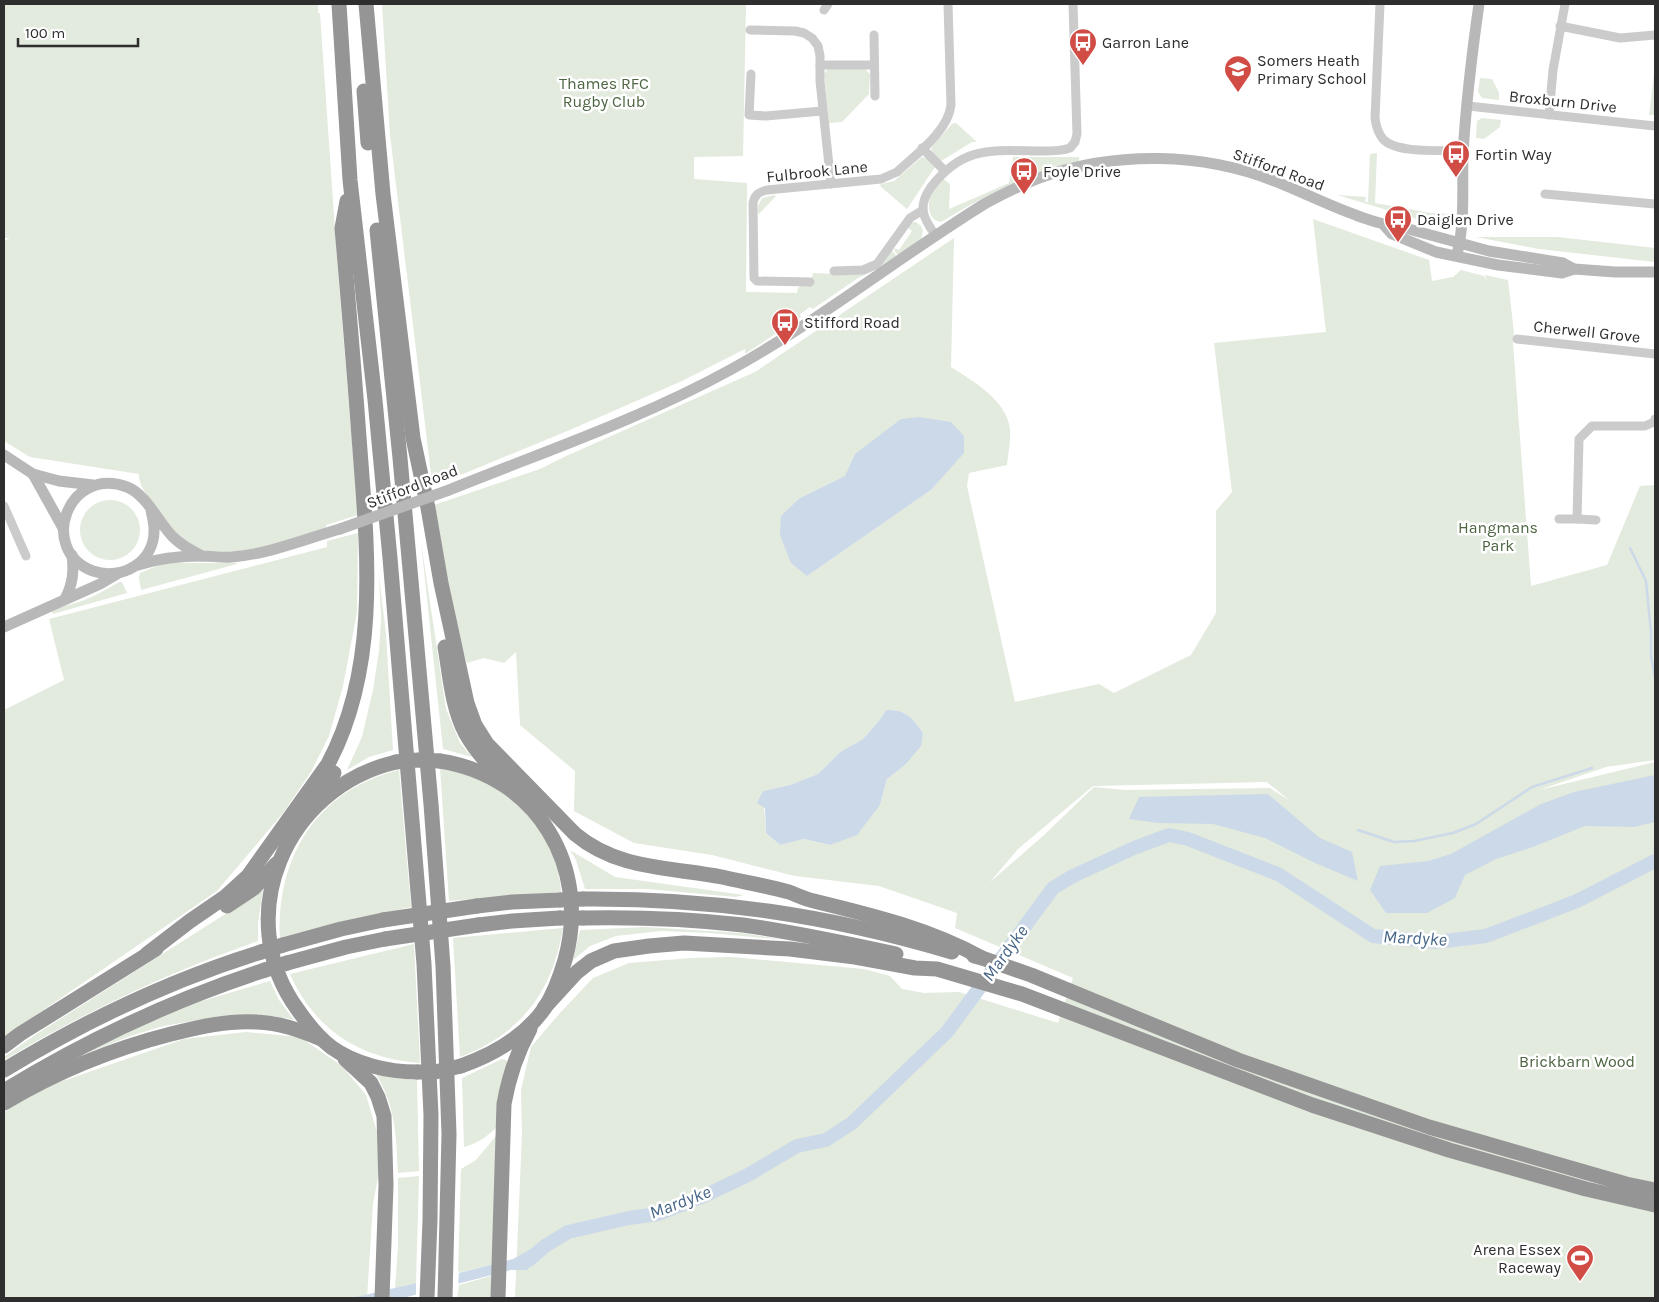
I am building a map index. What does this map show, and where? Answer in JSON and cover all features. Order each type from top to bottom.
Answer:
[{"type":"highway","points":[[339,4],[350,180],[376,410],[412,807],[427,1003],[431,1140],[427,1298]]},
{"type":"highway","points":[[358,4],[367,129],[409,562],[439,908],[447,1048],[449,1134],[445,1298]]},
{"type":"highway","points":[[366,4],[383,194],[413,438],[467,703],[480,735],[495,753],[576,834],[595,849],[624,861],[722,877],[789,893],[866,914],[926,939]]},
{"type":"highway","points":[[147,954],[225,897],[248,876],[328,764],[342,736],[352,707],[362,654],[367,575],[366,527],[342,228],[350,180]]},
{"type":"highway","points":[[4,1046],[147,954],[216,914],[254,888],[263,880],[281,857],[348,748],[360,710],[369,657],[373,606],[372,534],[362,296]]},
{"type":"highway","points":[[393,390],[420,510],[458,715],[466,734],[476,749],[523,799],[575,847],[596,860],[615,868],[640,874],[714,883],[808,899]]},
{"type":"highway","points":[[304,818],[328,794],[342,784],[369,770],[396,762],[418,760],[440,760],[480,771],[503,784],[523,799]]},
{"type":"highway","points":[[498,1298],[503,1118],[508,1081],[516,1057],[555,989],[569,942],[572,915],[569,883],[561,855],[554,839],[535,810]]},
{"type":"highway","points":[[281,857],[273,882],[270,904],[269,925],[272,956],[288,996],[302,1017],[371,1084],[380,1103],[385,1121],[386,1185],[382,1298]]},
{"type":"highway","points":[[4,1070],[80,1026],[191,976],[283,945],[341,929],[384,920],[512,902],[582,899],[664,900],[760,909],[960,945],[982,958],[1067,990],[1238,1060],[1420,1124],[1655,1190]]},
{"type":"highway","points":[[4,1091],[52,1062],[145,1015],[226,983],[287,963],[346,947],[385,939],[512,921],[560,918],[677,919],[742,925],[809,935],[996,986],[1312,1105],[1449,1150],[1586,1189],[1655,1205]]},
{"type":"highway","points":[[4,1103],[54,1076],[96,1057],[138,1042],[190,1029],[228,1023],[256,1022],[286,1025],[368,1064],[392,1071],[435,1072],[461,1066],[491,1054],[509,1042],[526,1029],[577,972],[591,961],[614,951],[684,943],[790,949],[917,964]]},
{"type":"highway","points":[[1598,1175],[1634,1177],[1655,1182]]},
{"type":"highway","points":[[1586,1189],[1628,1205],[1655,1212]]},
{"type":"main road","points":[[1456,256],[1459,243],[1470,62],[1479,4]]},
{"type":"main road","name":"Stifford Road","points":[[136,566],[166,557],[202,556],[216,558],[247,555],[340,529],[448,490],[639,414],[694,389],[785,337],[986,203],[1043,177],[1088,165],[1155,158],[1216,165],[1256,175],[1384,225],[1394,225],[1489,251],[1564,263],[1574,269]]},
{"type":"main road","name":"Stifford Road","points":[[1384,225],[1392,234],[1436,252],[1528,270],[1562,273],[1574,269],[1655,272]]},
{"type":"main road","points":[[4,455],[34,474],[59,481],[93,485],[116,483],[130,488],[142,498],[174,538],[202,556]]},
{"type":"main road","points":[[34,474],[63,528],[66,545],[72,555],[82,566],[90,570],[99,573],[117,574]]},
{"type":"main road","points":[[63,528],[68,508],[76,497],[93,485]]},
{"type":"main road","points":[[4,627],[117,574],[127,572],[136,566],[147,553],[152,543],[154,529],[151,510]]},
{"type":"main road","points":[[65,599],[70,590],[74,570],[72,555]]},
{"type":"street","name":"Fulbrook Lane","points":[[810,282],[757,282],[754,278],[753,203],[755,197],[759,192],[767,190],[881,179],[896,172],[941,129],[950,113],[948,4]]},
{"type":"street","points":[[936,236],[924,217],[923,200],[936,181],[962,158],[981,152],[1000,150],[1056,151],[1070,148],[1075,142],[1077,134],[1073,4]]},
{"type":"street","points":[[1380,4],[1375,118],[1377,130],[1384,141],[1393,146],[1464,151]]},
{"type":"street","points":[[1549,115],[1560,26],[1565,4]]},
{"type":"street","points":[[1560,26],[1620,38],[1655,35]]},
{"type":"street","points":[[750,30],[804,33],[812,38],[818,46],[822,111],[831,184]]},
{"type":"street","points":[[874,35],[875,96]]},
{"type":"street","points":[[820,65],[874,65]]},
{"type":"street","points":[[751,74],[749,115],[766,116],[822,111]]},
{"type":"street","name":"Broxburn Drive","points":[[1468,106],[1655,126]]},
{"type":"street","points":[[922,148],[945,172]]},
{"type":"street","points":[[1545,194],[1655,204]]},
{"type":"street","points":[[834,270],[863,270],[877,264],[910,218],[923,210]]},
{"type":"street","name":"Cherwell Grove","points":[[1516,339],[1655,354]]},
{"type":"street","points":[[1577,519],[1579,439],[1592,426],[1645,426],[1654,422],[1655,419]]},
{"type":"street","points":[[4,505],[26,556]]},
{"type":"street","points":[[1559,519],[1596,520]]},
{"type":"green space","points":[[4,4],[318,4],[358,515],[326,525],[326,529],[247,550],[216,552],[203,550],[189,544],[172,528],[146,493],[139,479],[139,474],[30,457],[4,441],[4,241],[10,238],[4,238]]},
{"type":"green space","name":"Thames RFC Rugby Club","points":[[382,4],[746,4],[743,156],[694,157],[694,179],[747,183],[746,292],[797,293],[798,288],[802,285],[810,285],[813,273],[839,274],[869,270],[892,250],[897,257],[884,266],[858,278],[813,309],[810,307],[800,314],[801,317],[745,354],[745,349],[682,381],[572,429],[463,474],[432,482],[390,135]]},
{"type":"green space","points":[[828,69],[865,69],[870,74],[869,94],[842,122],[829,123],[824,74]]},
{"type":"green space","points":[[1654,74],[1655,115],[1649,115]]},
{"type":"green space","points":[[1480,78],[1492,79],[1499,93],[1499,100],[1482,98],[1478,92]]},
{"type":"green space","points":[[1482,118],[1501,120],[1500,127],[1484,139],[1476,138],[1477,121]]},
{"type":"green space","points":[[956,123],[977,142],[972,142],[941,161],[933,154],[931,148],[952,124]]},
{"type":"green space","points":[[1377,153],[1375,203],[1431,213],[1450,214],[1442,224],[1437,225],[1337,195],[1366,197],[1365,202],[1368,202],[1370,154]]},
{"type":"green space","points":[[922,157],[928,159],[935,167],[907,209],[880,186],[881,184],[894,181]]},
{"type":"green space","points":[[1013,157],[1079,157],[1079,162],[1010,185],[941,222],[933,218],[929,210],[930,196],[943,179],[950,184],[949,209],[1009,183]]},
{"type":"green space","points":[[776,196],[759,214],[758,206],[762,198]]},
{"type":"green space","points":[[1313,219],[1429,260],[1432,281],[1453,277],[1461,270],[1484,276],[1487,281],[1485,275],[1508,280],[1514,333],[1513,343],[1531,586],[1607,565],[1640,486],[1655,485],[1655,760],[1606,767],[1539,790],[1655,762],[1655,1298],[515,1298],[522,1134],[521,1090],[531,1047],[593,978],[629,963],[691,958],[731,957],[864,969],[890,976],[902,989],[924,993],[959,992],[1058,1023],[1073,978],[955,928],[957,913],[879,886],[795,876],[712,855],[634,843],[574,811],[575,771],[520,725],[516,652],[504,663],[484,658],[467,663],[454,621],[431,506],[540,469],[755,372],[954,238],[951,367],[979,385],[996,401],[1008,420],[1010,430],[1007,465],[969,473],[967,486],[1015,702],[1099,684],[1114,693],[1191,655],[1216,613],[1216,511],[1232,492],[1214,343],[1326,332]],"holes":[[[963,453],[931,490],[807,576],[800,498],[846,476],[855,454]],[[886,710],[899,711],[912,719],[923,733],[905,765],[887,779],[880,805],[830,845],[804,839],[780,845],[766,833],[763,791],[790,785],[818,774],[840,752],[863,739]],[[1267,782],[1290,801],[1270,788],[1125,790],[1094,787],[1043,836],[990,882],[1018,849],[1093,786]]]},
{"type":"green space","points":[[913,222],[921,226],[923,231],[921,239],[898,256],[893,248],[899,250],[912,231],[908,228],[910,223]]},
{"type":"green space","points":[[1476,237],[1558,237],[1655,248],[1655,262],[1539,249]]},
{"type":"green space","points":[[110,500],[127,505],[135,513],[140,530],[135,547],[127,555],[110,560],[93,555],[85,547],[80,530],[85,513],[93,505]]},
{"type":"green space","points":[[358,533],[357,612],[343,686],[329,736],[311,772],[283,813],[217,891],[4,1037],[4,710],[64,680],[49,619],[327,547],[327,541]]},
{"type":"green space","points":[[421,542],[446,709],[460,743],[472,757],[443,749]]},
{"type":"green space","points":[[166,562],[237,564],[141,590],[140,573]]},
{"type":"green space","points":[[379,575],[386,634],[393,750],[369,757],[347,770],[362,737],[373,690],[379,651],[381,619]]},
{"type":"green space","points":[[122,582],[127,593],[53,614],[52,611],[87,599]]},
{"type":"green space","points":[[440,768],[463,773],[484,782],[504,794],[522,809],[537,827],[549,847],[557,869],[561,892],[449,901]]},
{"type":"green space","points":[[399,770],[411,907],[340,922],[280,939],[281,909],[285,881],[294,855],[307,831],[324,811],[345,793],[370,780]]},
{"type":"green space","points":[[570,850],[615,877],[744,895],[736,897],[647,889],[585,889],[576,860]]},
{"type":"green space","points":[[263,890],[258,922],[258,941],[192,966],[128,994],[96,1009],[4,1060],[4,1057],[35,1035]]},
{"type":"green space","points":[[646,927],[741,933],[787,940],[711,933],[661,931],[616,936],[590,946],[573,960],[580,930]]},
{"type":"green space","points":[[563,928],[551,972],[531,1008],[501,1036],[460,1057],[453,938]]},
{"type":"green space","points":[[414,944],[420,1063],[378,1055],[359,1048],[342,1038],[312,1011],[290,974]]},
{"type":"green space","points":[[270,981],[279,1000],[294,1020],[274,1016],[247,1015],[175,1024],[104,1046],[60,1065],[150,1021],[202,1001]]},
{"type":"green space","points":[[246,1032],[300,1037],[342,1066],[366,1095],[383,1152],[373,1203],[367,1298],[4,1298],[4,1112],[40,1089],[184,1039]]},
{"type":"green space","points":[[502,1059],[508,1063],[501,1123],[484,1138],[464,1147],[462,1078]]},
{"type":"green space","points":[[375,1073],[395,1078],[417,1080],[419,1171],[398,1173],[394,1121],[387,1097]]},
{"type":"green space","points":[[496,1136],[493,1264],[458,1273],[461,1169],[476,1160]]},
{"type":"green space","points":[[419,1176],[416,1283],[395,1288],[398,1248],[398,1178]]},
{"type":"green space","points":[[491,1276],[491,1298],[457,1298],[459,1285]]},
{"type":"water","points":[[919,417],[951,422],[964,436],[964,453],[931,490],[807,576],[791,563],[780,535],[781,516],[800,498],[845,476],[855,454],[901,419]]},
{"type":"water","points":[[886,710],[904,713],[916,723],[923,733],[921,746],[905,765],[887,779],[880,805],[857,835],[830,845],[804,839],[780,845],[766,833],[765,808],[757,803],[763,791],[790,785],[818,774],[840,752],[863,739]]},
{"type":"water","points":[[1655,775],[1655,822],[1634,827],[1585,826],[1533,847],[1496,859],[1465,875],[1455,898],[1427,913],[1386,913],[1370,890],[1380,866],[1428,861],[1451,854],[1541,804],[1574,792]]},
{"type":"water","points":[[1268,794],[1320,838],[1352,852],[1358,881],[1315,863],[1265,838],[1213,824],[1158,823],[1129,819],[1139,797]]},
{"type":"water","points":[[538,1245],[540,1256],[527,1270],[511,1270],[403,1298],[352,1298],[513,1259]]},
{"type":"pier","points":[[459,1271],[458,1288],[416,1297],[416,1281]]},
{"type":"waterway","points":[[1630,548],[1646,581],[1651,632],[1651,656],[1655,678]]},
{"type":"waterway","points":[[1358,830],[1394,842],[1414,841],[1453,833],[1476,824],[1532,787],[1592,768]]},
{"type":"waterway","name":"Mardyke","points":[[524,1261],[529,1260],[545,1246],[568,1232],[629,1218],[658,1214],[704,1196],[748,1175],[797,1146],[826,1140],[852,1123],[947,1032],[1053,888],[1073,876],[1134,848],[1169,835],[1188,839],[1278,874],[1373,936],[1436,942],[1486,936],[1577,901],[1655,861]]},
{"type":"place","name":"Garron Lane","points":[[1083,66]]},
{"type":"place","name":"Somers Heath Primary School","points":[[1238,93]]},
{"type":"place","name":"Fortin Way","points":[[1456,178]]},
{"type":"place","name":"Foyle Drive","points":[[1024,195]]},
{"type":"place","name":"Daiglen Drive","points":[[1398,243]]},
{"type":"place","name":"Stifford Road","points":[[785,346]]},
{"type":"place","name":"Arena Essex Raceway","points":[[1580,1282]]},
{"type":"park label","name":"Hangmans Park","points":[[1498,536]]},
{"type":"park label","name":"Brickbarn Wood","points":[[1577,1061]]}]
